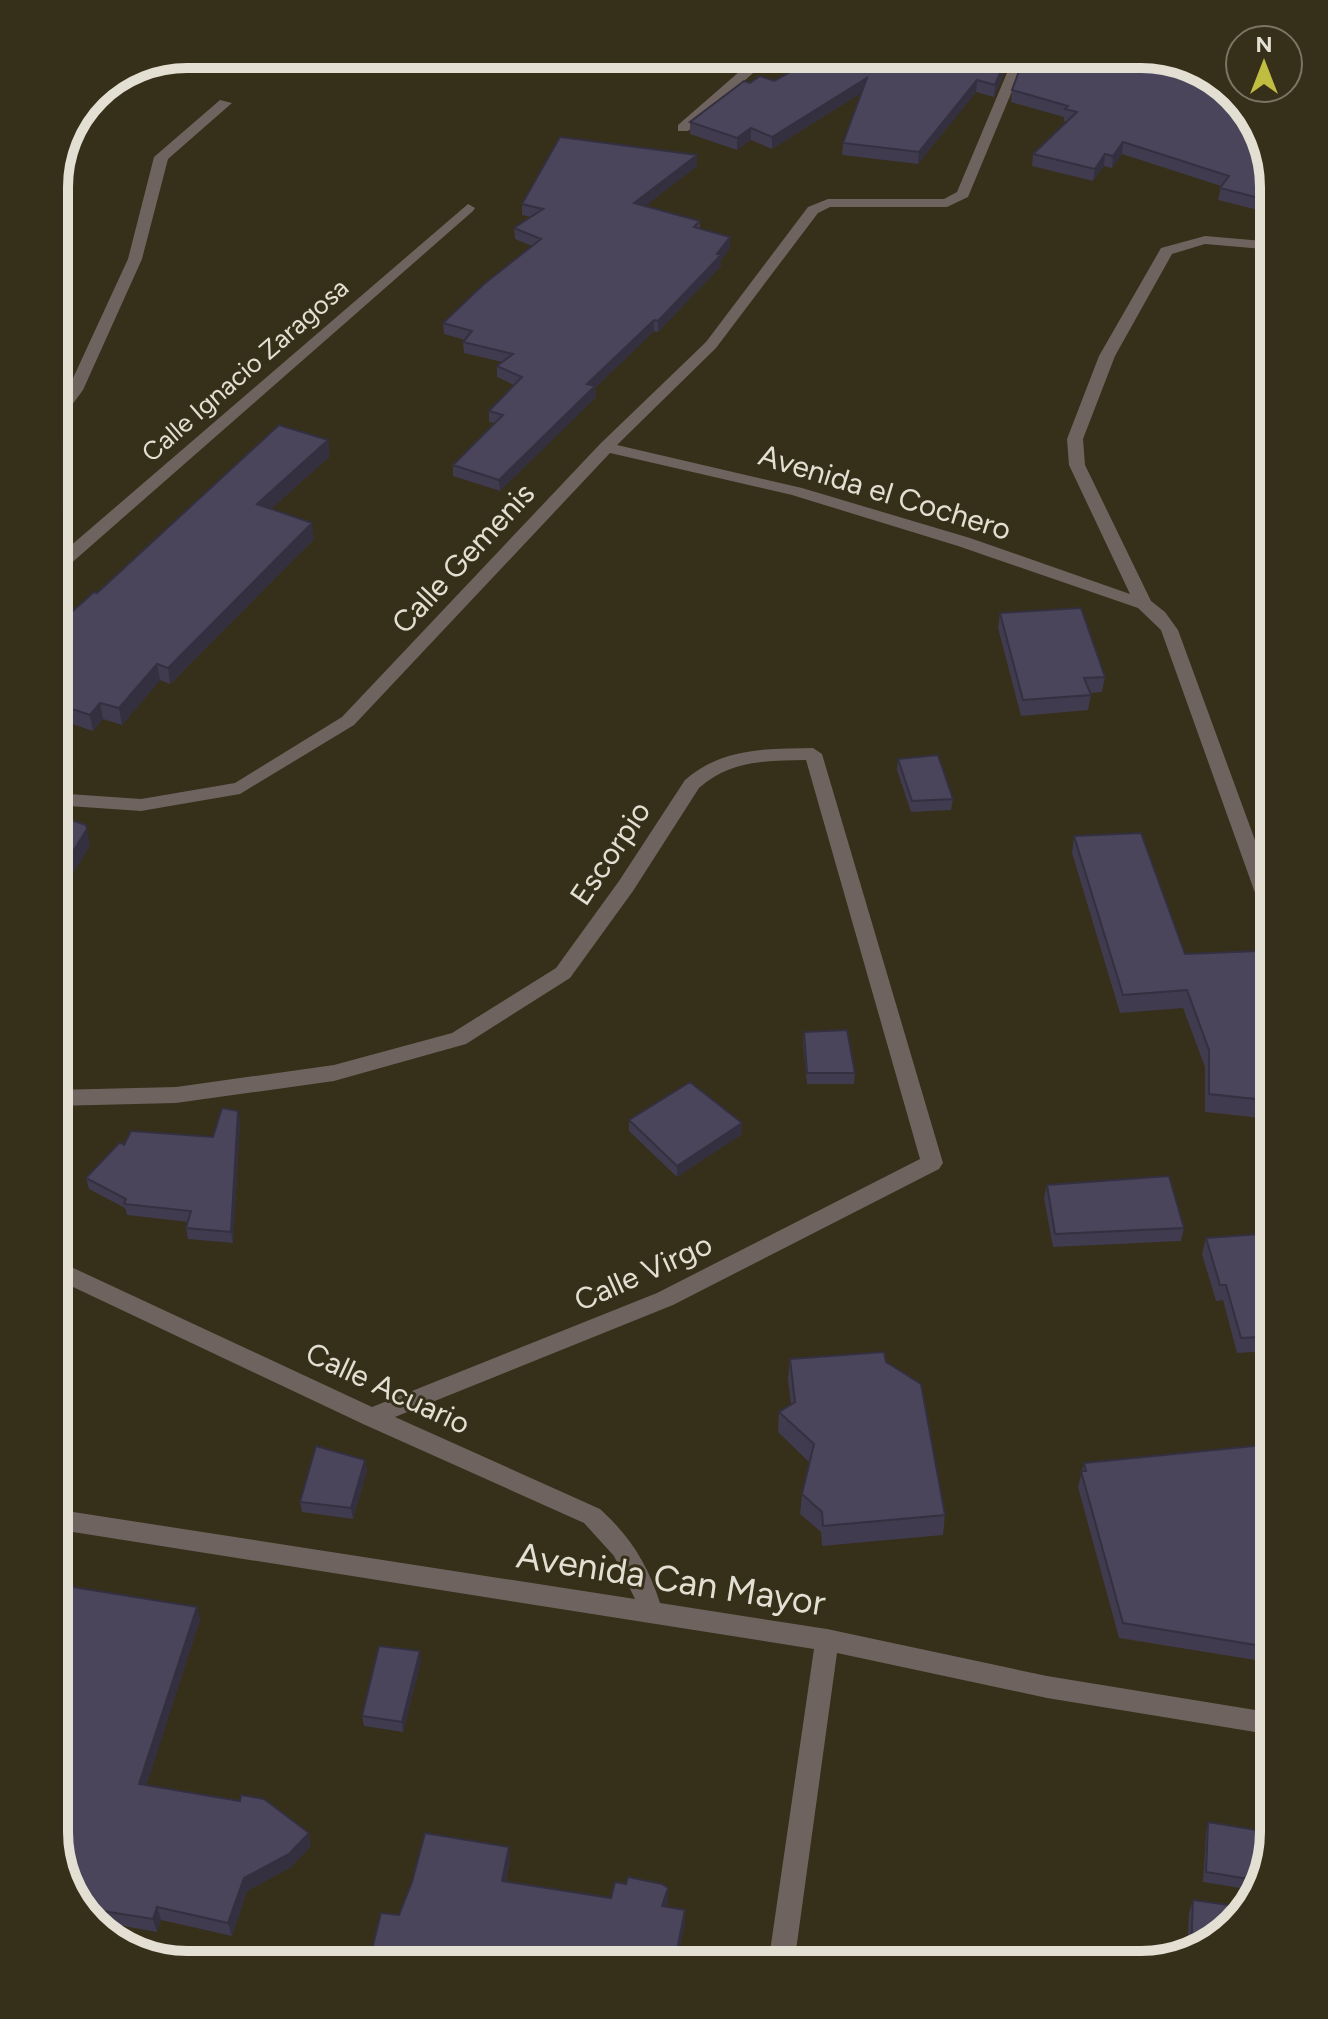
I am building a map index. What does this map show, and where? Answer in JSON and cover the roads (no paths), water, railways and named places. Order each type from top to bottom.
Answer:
[{"type":"street","points":[[683,128],[752,68]]},
{"type":"street","name":"Calle Gemenis","points":[[68,800],[141,805],[240,788],[348,721],[606,447],[711,345],[813,210],[828,203],[947,203],[963,194],[1016,68]]},
{"type":"street","points":[[68,399],[135,259],[161,157],[225,103]]},
{"type":"street","name":"Calle Ignacio Zaragosa","points":[[68,557],[468,208]]},
{"type":"street","name":"Avenida el Cochero","points":[[1144,604],[1077,465],[1075,439],[1107,356],[1166,251],[1181,242],[1210,239],[1260,244]]},
{"type":"street","name":"Avenida el Cochero","points":[[606,447],[796,491],[964,542],[1144,604],[1159,616],[1169,630],[1260,880]]},
{"type":"street","name":"Escorpio","points":[[68,1098],[176,1095],[334,1073],[459,1039],[563,973],[626,886],[692,784],[706,770],[730,758],[813,754],[932,1163]]},
{"type":"street","name":"Calle Virgo","points":[[371,1417],[665,1299],[932,1163]]},
{"type":"street","name":"Calle Acuario","points":[[68,1275],[371,1417],[592,1516],[616,1537],[637,1566],[651,1612]]},
{"type":"street","name":"Avenida Can Mayor","points":[[68,1521],[827,1640],[1047,1687],[1260,1722]]},
{"type":"street","points":[[783,1951],[827,1640]]}]
